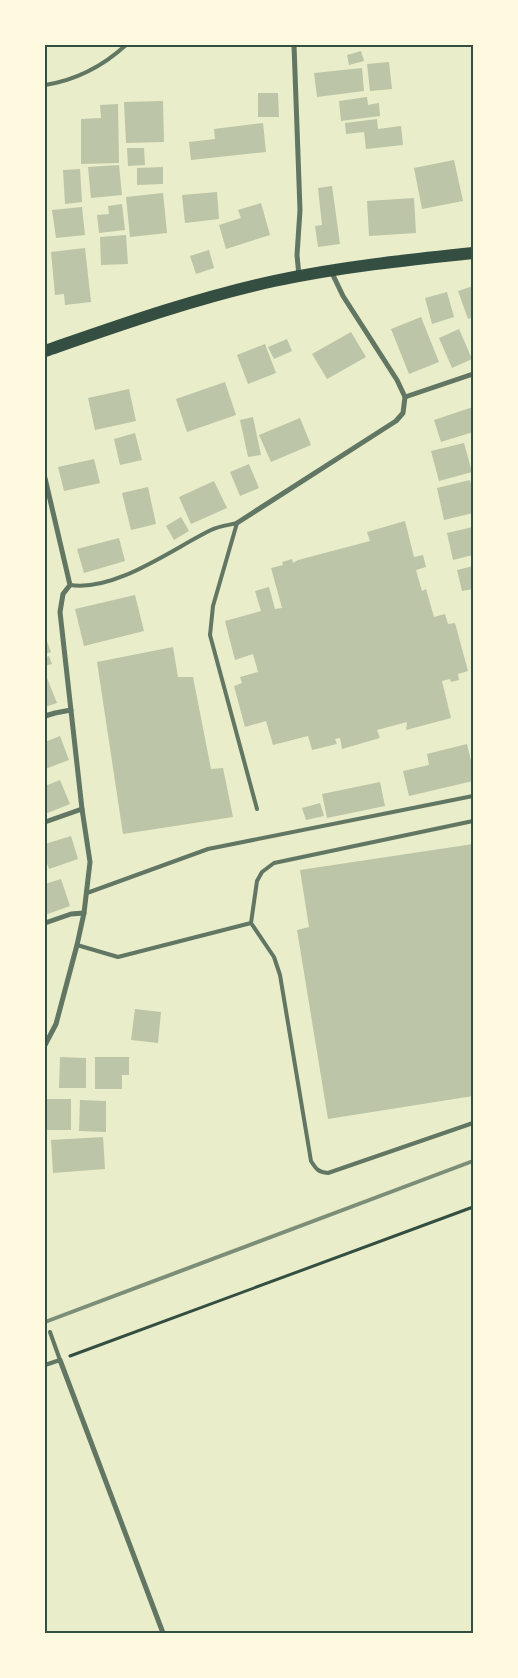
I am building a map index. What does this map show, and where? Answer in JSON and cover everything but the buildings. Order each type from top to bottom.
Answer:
[{"type":"main road","points":[[45,351],[191,302],[299,276],[331,270],[473,252]]},
{"type":"street","points":[[294,45],[300,210],[297,255],[299,276]]},
{"type":"street","points":[[238,523],[396,420],[403,413],[405,397],[397,380],[343,296],[331,270]]},
{"type":"street","points":[[405,397],[473,374]]},
{"type":"street","points":[[45,478],[70,585],[63,594],[60,612],[82,809],[90,862],[84,913],[77,945],[56,1024],[45,1045]]},
{"type":"street","points":[[45,716],[71,710]]},
{"type":"street","points":[[45,822],[82,809]]},
{"type":"street","points":[[45,923],[71,914],[84,913]]},
{"type":"street","points":[[60,1360],[163,1633]]},
{"type":"lane","points":[[45,85],[57,83],[93,70],[126,45]]},
{"type":"lane","points":[[70,585],[83,587],[128,575],[213,529],[238,523]]},
{"type":"lane","points":[[238,523],[213,606],[210,635],[257,809]]},
{"type":"lane","points":[[86,893],[208,849],[473,796]]},
{"type":"lane","points":[[473,821],[274,863],[262,872],[257,881],[251,923],[274,957],[280,975],[311,1161],[316,1169],[328,1173],[473,1123]]},
{"type":"lane","points":[[77,945],[118,957],[251,923]]},
{"type":"lane","points":[[45,1365],[60,1360],[50,1332]]},
{"type":"path","points":[[60,1360],[473,1207]]},
{"type":"railway","points":[[45,1322],[473,1161]]}]
